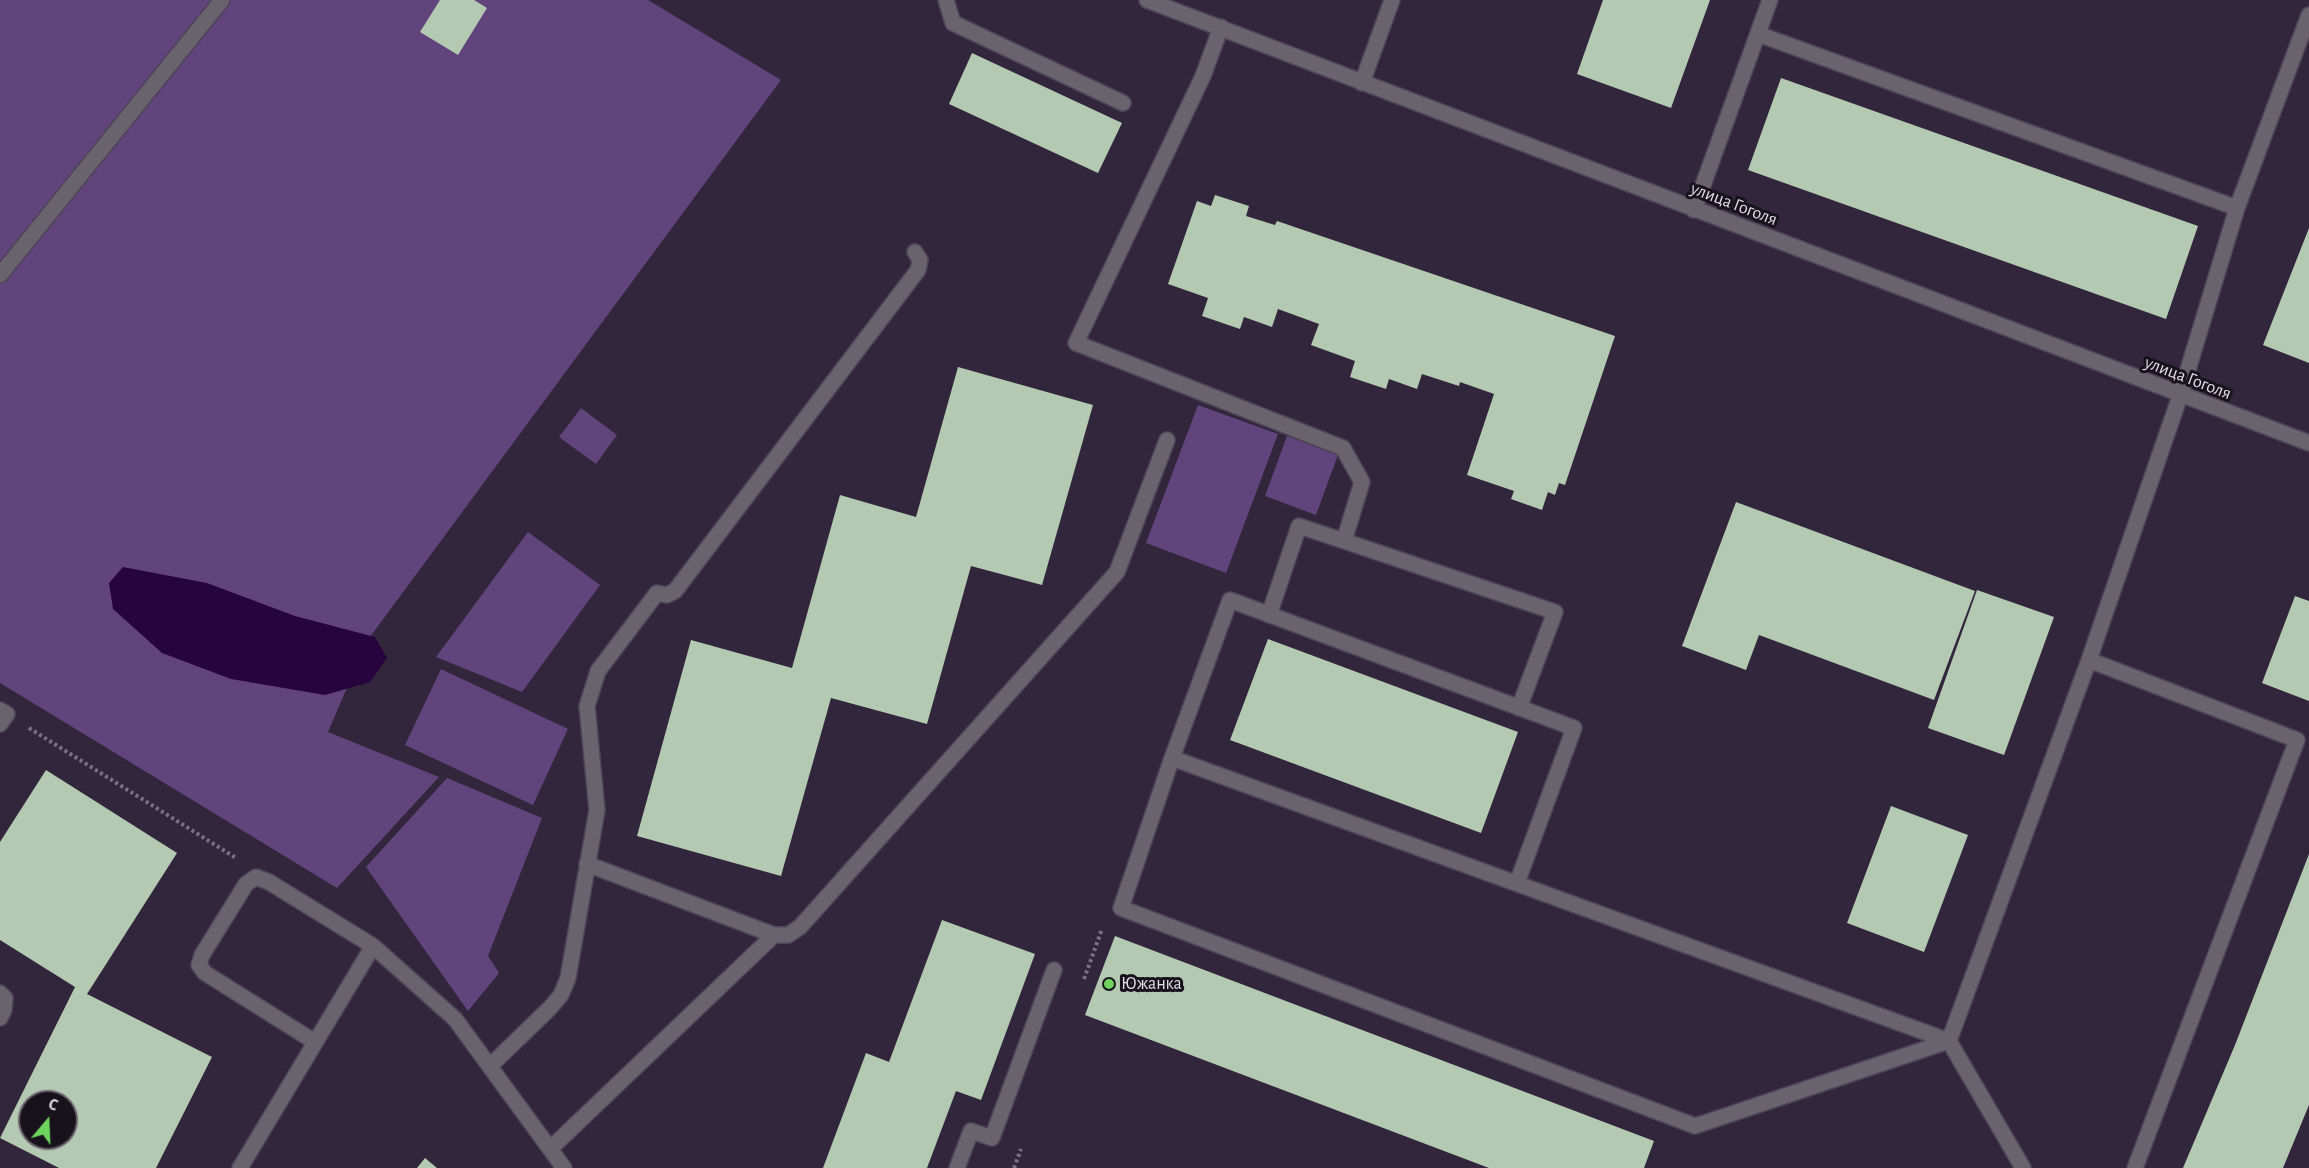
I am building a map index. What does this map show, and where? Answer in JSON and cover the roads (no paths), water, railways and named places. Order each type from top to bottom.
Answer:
[{"type":"street","points":[[0,275],[222,0]]},
{"type":"street","points":[[946,0],[953,23],[1122,103]]},
{"type":"street","name":"улица Гоголя","points":[[1147,0],[2180,396],[2309,443]]},
{"type":"street","points":[[1362,83],[1392,0]]},
{"type":"street","points":[[1694,210],[1770,0]]},
{"type":"street","points":[[1949,1041],[2089,660],[2180,396],[2237,208],[2309,15]]},
{"type":"street","points":[[1221,27],[1203,76],[1076,343],[1343,448],[1362,482],[1344,541]]},
{"type":"street","points":[[1758,34],[2237,208]]},
{"type":"street","points":[[489,1066],[561,995],[567,978],[597,810],[587,706],[598,671],[657,593],[667,595],[675,591],[876,327],[918,270],[920,260],[915,252]]},
{"type":"street","points":[[587,864],[774,935],[788,935],[800,927],[1118,572],[1167,440]]},
{"type":"street","points":[[1269,615],[1299,526],[1555,612],[1520,708]]},
{"type":"street","points":[[1517,883],[1574,728],[1230,600],[1120,908],[1695,1126],[1949,1041]]},
{"type":"street","points":[[2089,660],[2297,740],[2135,1168]]},
{"type":"street","points":[[1172,758],[1949,1041],[2023,1168]]},
{"type":"street","points":[[315,1042],[206,974],[199,965],[202,955],[246,884],[256,877],[269,882],[373,946],[455,1019],[564,1168]]},
{"type":"street","points":[[549,1149],[774,935]]},
{"type":"street","points":[[240,1168],[373,946]]},
{"type":"street","points":[[957,1168],[971,1131],[992,1138],[1054,970]]},
{"type":"street","points":[[0,993],[5,998],[4,1010],[0,1018]]},
{"type":"place","name":"Южанка","points":[[1109,984]]}]
